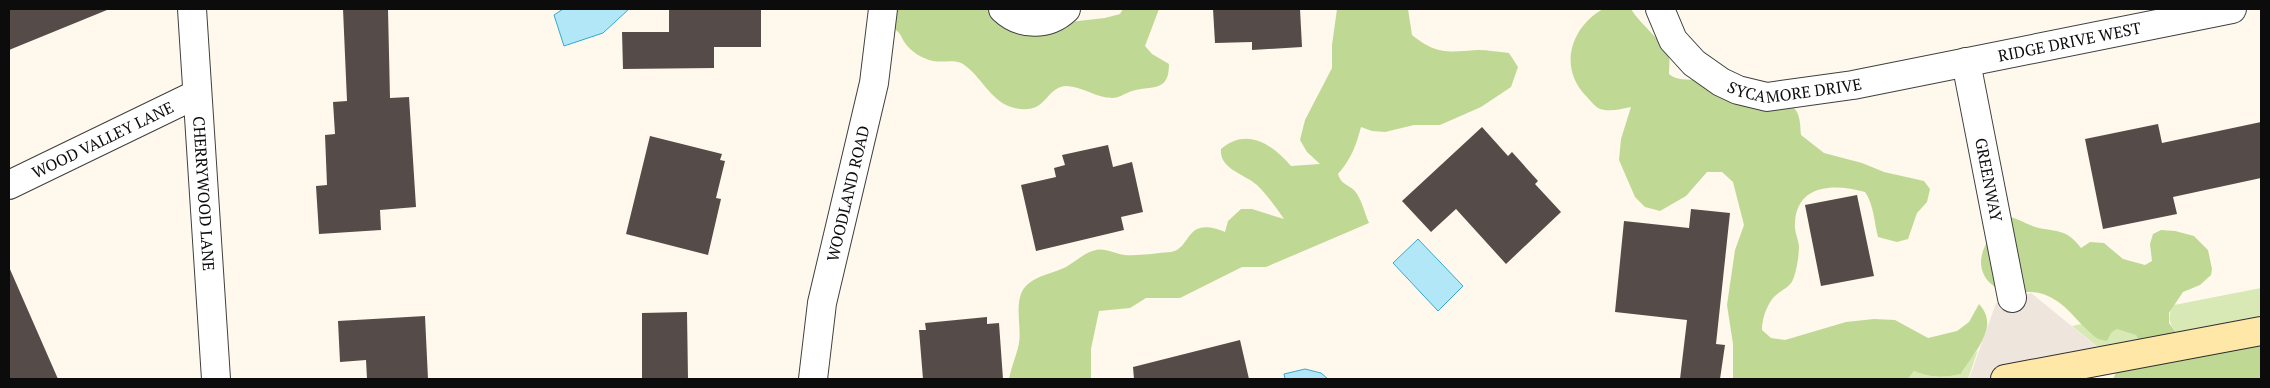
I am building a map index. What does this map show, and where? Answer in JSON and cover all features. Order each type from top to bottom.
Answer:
[{"type":"main road","points":[[2021,378],[2261,331]]},
{"type":"street","name":"CHERRYWOOD LANE","points":[[192,9],[216,379]]},
{"type":"street","name":"WOODLAND ROAD","points":[[813,379],[822,302],[874,83],[883,9]]},
{"type":"street","points":[[1003,9],[1018,19],[1030,22],[1042,22],[1055,17],[1066,9]]},
{"type":"street","name":"SYCAMORE DRIVE","points":[[1660,9],[1673,40],[1694,63],[1721,82],[1757,96],[1777,97],[1816,92],[1966,62]]},
{"type":"street","name":"RIDGE DRIVE WEST","points":[[1966,62],[2232,9]]},
{"type":"street","name":"GREENWAY","points":[[1966,62],[2012,298]]},
{"type":"street","name":"WOOD VALLEY LANE","points":[[9,185],[197,94]]},
{"type":"green space","points":[[876,9],[984,9],[1060,23],[1105,18],[1120,14],[1123,9],[1159,9],[1145,46],[1152,54],[1169,64],[1168,73],[1163,84],[1132,91],[1116,97],[1104,97],[1067,86],[1060,87],[1039,105],[1032,108],[1011,107],[997,99],[963,64],[933,61],[921,57],[914,52]]},
{"type":"green space","points":[[1337,9],[1408,9],[1412,35],[1428,46],[1443,51],[1482,50],[1509,53],[1518,67],[1511,87],[1481,107],[1440,125],[1414,125],[1385,132],[1372,131],[1361,127],[1352,152],[1338,174],[1343,182],[1357,194],[1369,223],[1266,267],[1242,267],[1180,298],[1146,298],[1130,308],[1099,311],[1091,349],[1091,379],[1009,379],[1020,336],[1020,296],[1032,281],[1066,267],[1084,255],[1096,250],[1142,255],[1178,250],[1195,230],[1212,228],[1225,232],[1228,221],[1241,209],[1252,209],[1284,219],[1257,185],[1224,162],[1221,156],[1221,149],[1240,139],[1250,139],[1267,145],[1291,166],[1320,164],[1307,152],[1300,140],[1305,120],[1332,68],[1332,45]]},
{"type":"green space","points":[[1603,9],[1631,9],[1666,51],[1669,57],[1669,74],[1672,76],[1679,79],[1698,80],[1734,87],[1788,104],[1795,109],[1798,115],[1801,135],[1824,153],[1862,163],[1884,172],[1924,181],[1930,189],[1927,202],[1917,213],[1908,239],[1897,242],[1878,237],[1872,208],[1865,192],[1854,189],[1831,188],[1810,194],[1803,200],[1797,210],[1795,226],[1799,250],[1794,277],[1788,287],[1773,298],[1765,313],[1762,330],[1771,338],[1785,340],[1846,322],[1874,319],[1895,320],[1928,338],[1957,331],[1969,322],[1979,304],[1985,313],[1986,331],[1978,349],[1961,374],[1937,377],[1914,371],[1908,379],[1733,379],[1733,344],[1727,305],[1735,250],[1744,225],[1733,182],[1722,172],[1707,172],[1686,196],[1660,211],[1645,207],[1635,197],[1619,160],[1621,139],[1631,107],[1612,110],[1598,108],[1577,85],[1572,73],[1572,48],[1576,37],[1583,26]]},
{"type":"green space","points":[[2004,216],[2035,227],[2065,234],[2081,248],[2090,242],[2104,243],[2123,259],[2145,265],[2152,261],[2150,244],[2153,234],[2161,230],[2175,231],[2194,236],[2208,250],[2212,269],[2211,275],[2200,285],[2183,292],[2169,313],[2169,323],[2180,338],[2261,345],[2261,379],[2113,379],[2119,366],[2141,344],[2136,335],[2117,329],[2111,333],[2107,341],[2098,339],[2065,307],[2052,298],[2035,292],[2008,292],[1997,288],[1988,281],[1981,264],[1984,247]]},
{"type":"green space","points":[[2261,288],[2261,331],[2180,338],[2170,322],[2170,314],[2174,305]]},
{"type":"green space","points":[[2082,324],[2091,334],[2111,333],[2117,329],[2129,331],[2138,337],[2141,344],[2110,357],[2072,326]]},
{"type":"green space","points":[[1978,350],[1968,379],[1908,379],[1914,371],[1937,377],[1961,374],[1971,357]]},
{"type":"shaded area","points":[[2031,293],[2112,359],[2006,379],[1969,379],[1996,303]]},
{"type":"water","points":[[563,9],[629,9],[603,33],[564,46],[554,15]]},
{"type":"water","points":[[1418,239],[1463,286],[1438,311],[1393,263]]},
{"type":"water","points":[[1305,369],[1321,373],[1328,379],[1285,379],[1284,374]]},
{"type":"building","points":[[9,9],[107,9],[107,10],[9,50]]},
{"type":"building","points":[[343,9],[388,9],[390,98],[409,97],[416,207],[380,210],[381,230],[319,234],[316,186],[327,185],[325,135],[335,134],[333,102],[347,101]]},
{"type":"building","points":[[669,9],[761,9],[761,47],[714,47],[714,68],[623,69],[622,32],[669,32]]},
{"type":"building","points":[[1213,9],[1300,9],[1302,47],[1252,50],[1252,42],[1215,43]]},
{"type":"building","points":[[2261,122],[2261,178],[2173,197],[2177,214],[2103,229],[2085,139],[2158,124],[2162,143]]},
{"type":"building","points":[[1482,127],[1508,156],[1512,152],[1538,181],[1535,184],[1561,212],[1506,264],[1456,209],[1431,232],[1402,201]]},
{"type":"building","points":[[650,136],[722,154],[720,160],[725,161],[716,198],[721,199],[708,255],[626,234]]},
{"type":"building","points":[[1108,145],[1113,167],[1132,162],[1143,212],[1121,217],[1124,230],[1036,251],[1021,185],[1056,177],[1054,168],[1065,165],[1062,155]]},
{"type":"building","points":[[1857,195],[1874,276],[1821,286],[1805,205]]},
{"type":"building","points":[[1691,209],[1730,213],[1716,344],[1725,345],[1720,379],[1680,379],[1687,320],[1615,312],[1624,221],[1689,228]]},
{"type":"building","points":[[9,267],[58,379],[9,379]]},
{"type":"building","points":[[687,312],[688,379],[642,379],[642,313]]},
{"type":"building","points":[[425,316],[428,379],[367,379],[366,360],[340,362],[338,321]]},
{"type":"building","points":[[987,317],[987,324],[999,323],[1003,379],[923,379],[919,330],[926,330],[925,323]]},
{"type":"building","points":[[1240,340],[1249,379],[1134,379],[1133,367]]}]
